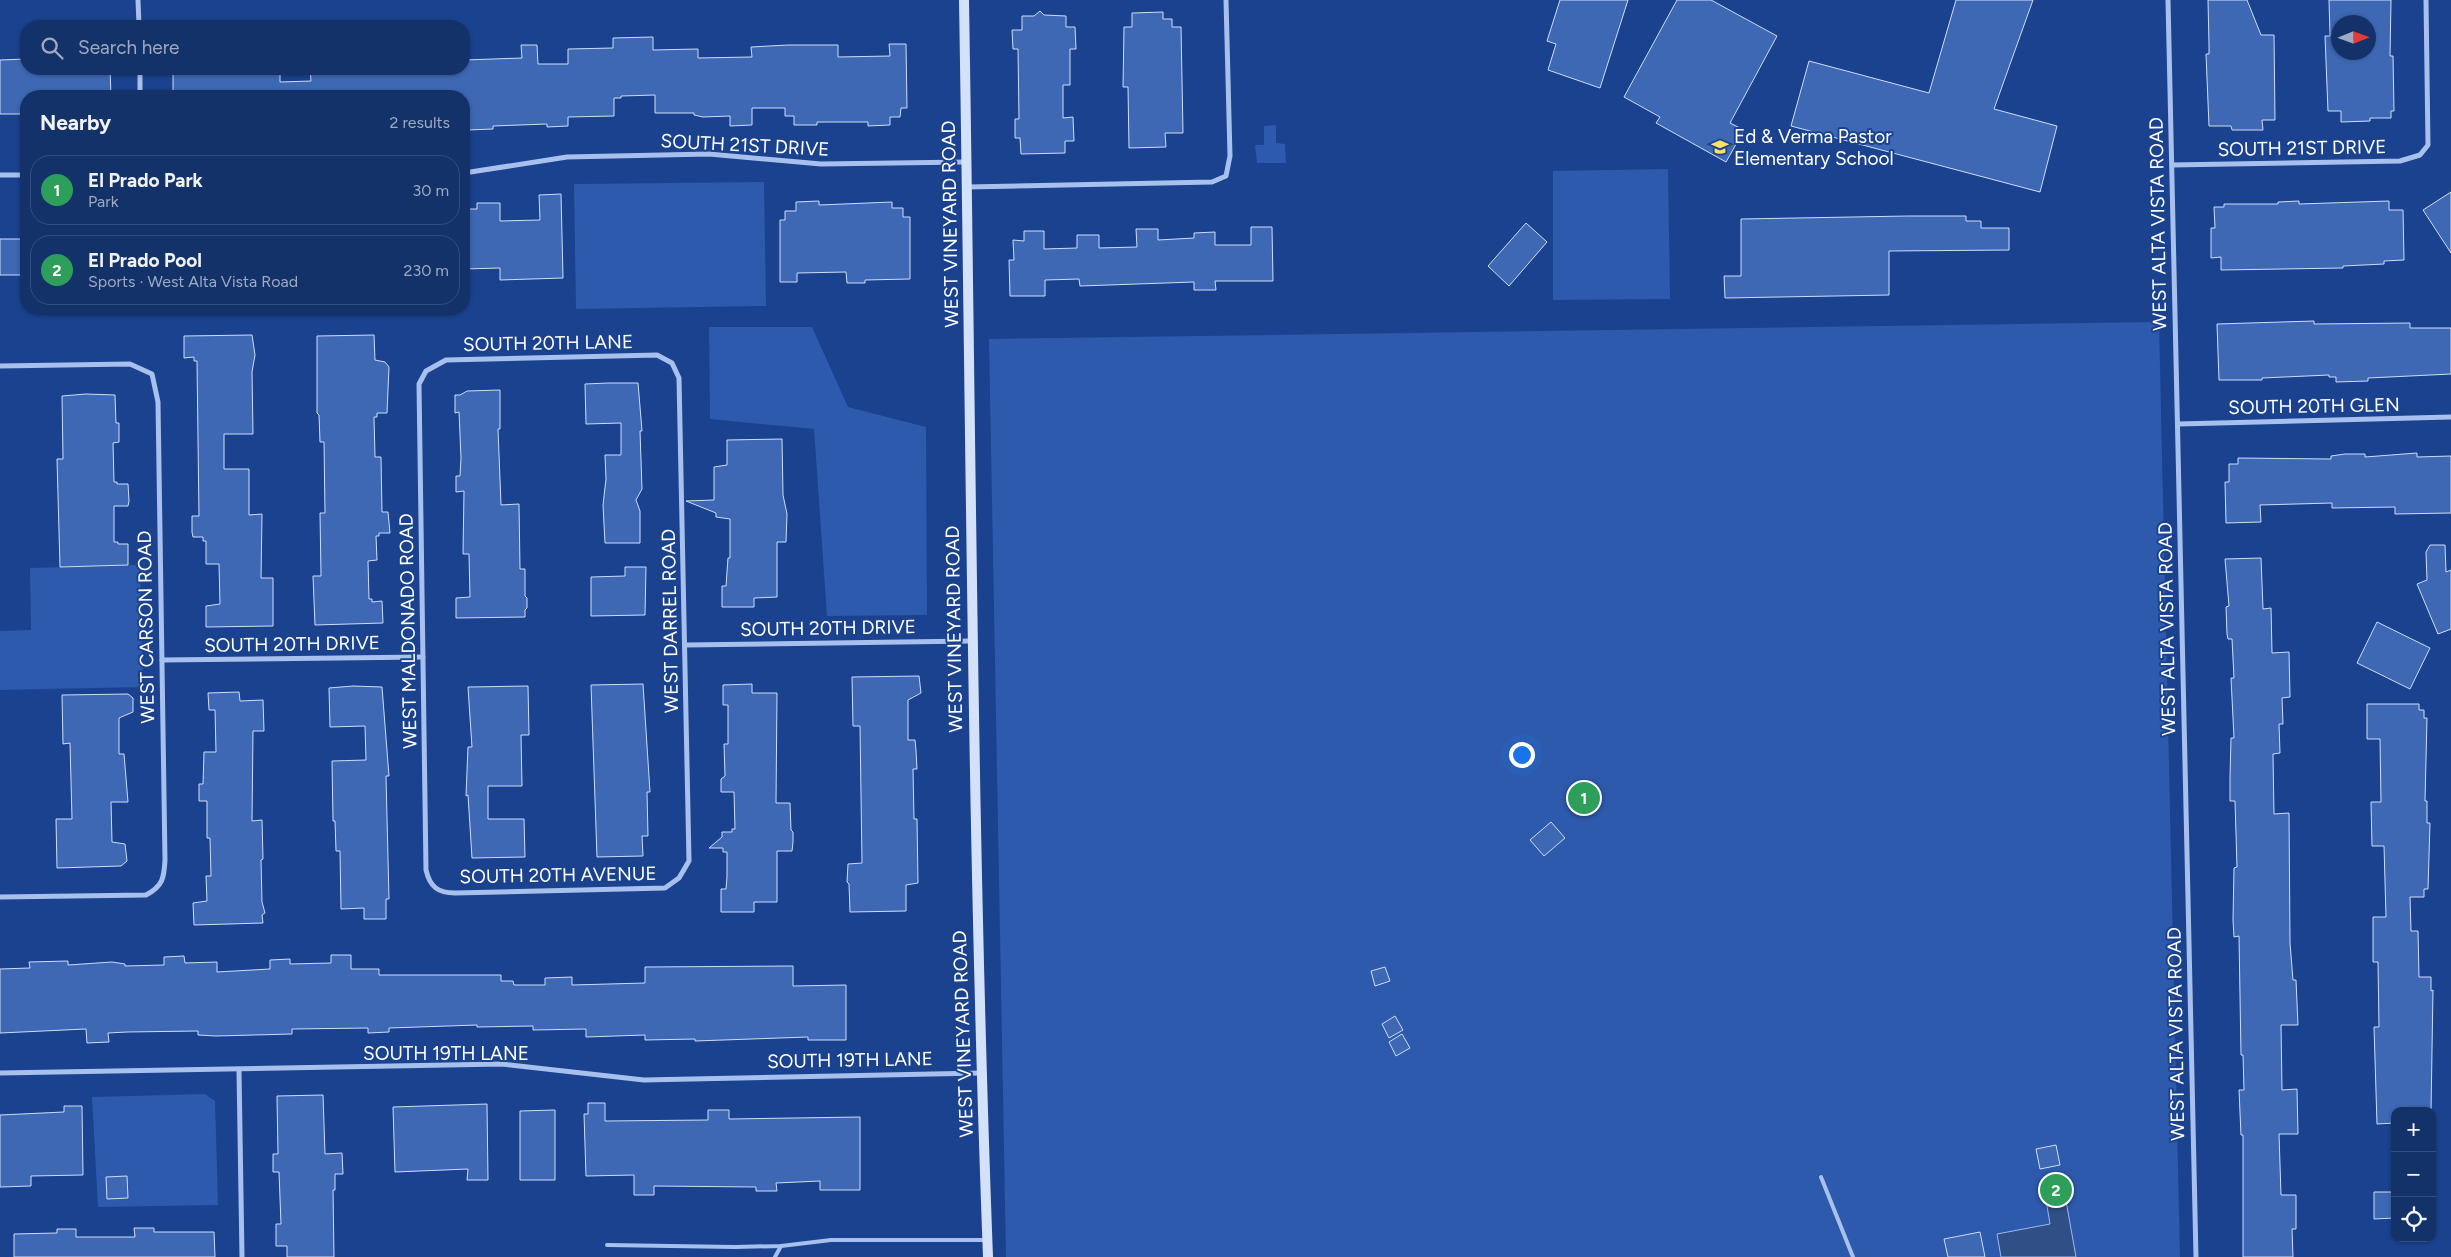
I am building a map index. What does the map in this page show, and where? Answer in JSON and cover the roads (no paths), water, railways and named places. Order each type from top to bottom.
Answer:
[{"type":"street","points":[[138,0],[139,20]]},
{"type":"street","name":"WEST VINEYARD ROAD","points":[[964,0],[971,641],[981,1073],[988,1257]]},
{"type":"street","points":[[967,187],[1212,182],[1226,176],[1229,170],[1230,156],[1226,0]]},
{"type":"street","name":"WEST ALTA VISTA ROAD","points":[[2168,0],[2196,1257]]},
{"type":"street","name":"SOUTH 21ST DRIVE","points":[[2172,165],[2400,161],[2420,155],[2428,145],[2426,0]]},
{"type":"street","points":[[140,75],[140,90]]},
{"type":"street","name":"SOUTH 21ST DRIVE","points":[[470,172],[567,157],[605,156],[709,154],[821,164],[966,162]]},
{"type":"street","points":[[0,175],[20,175]]},
{"type":"street","name":"SOUTH 20TH LANE","points":[[426,371],[446,360],[657,356],[672,363]]},
{"type":"street","name":"WEST DARREL ROAD","points":[[672,363],[679,378],[689,861],[679,878]]},
{"type":"street","name":"WEST CARSON ROAD","points":[[0,366],[130,364],[152,374],[158,402],[164,880],[156,890],[146,895],[0,897]]},
{"type":"street","name":"WEST MALDONADO ROAD","points":[[426,371],[419,384],[426,870],[428,879],[436,889]]},
{"type":"street","name":"SOUTH 20TH GLEN","points":[[2178,424],[2451,417]]},
{"type":"street","name":"SOUTH 20TH DRIVE","points":[[686,645],[971,641]]},
{"type":"street","name":"SOUTH 20TH DRIVE","points":[[162,660],[423,657]]},
{"type":"street","name":"SOUTH 20TH AVENUE","points":[[436,889],[455,893],[665,888],[679,878]]},
{"type":"street","name":"SOUTH 19TH LANE","points":[[0,1073],[502,1064],[644,1080],[981,1073]]},
{"type":"street","points":[[239,1070],[242,1257]]},
{"type":"lane","points":[[1821,1176],[1853,1257]]},
{"type":"lane","points":[[607,1245],[781,1246],[831,1240],[987,1240]]},
{"type":"lane","points":[[775,1257],[781,1246]]},
{"type":"place","name":"Ed & Verma Pastor Elementary School","points":[[1720,147]]},
{"type":"place","name":"El Prado Park","points":[[1584,798]]},
{"type":"place","name":"El Prado Pool","points":[[2056,1190]]}]
